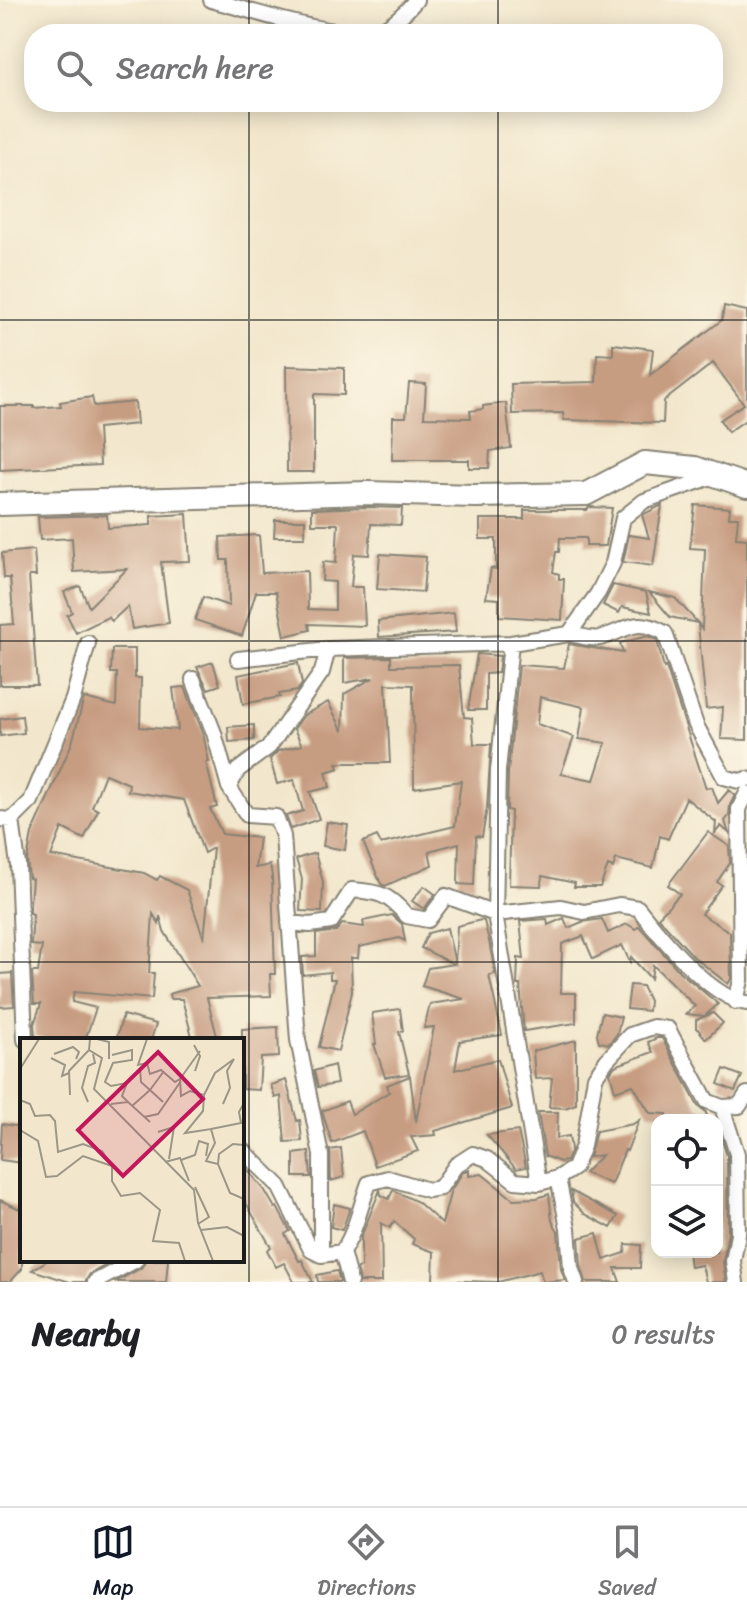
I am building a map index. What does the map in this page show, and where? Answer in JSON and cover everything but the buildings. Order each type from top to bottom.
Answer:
[{"type":"main road","points":[[0,504],[367,493],[475,496],[586,494],[645,463],[695,468],[747,486]]},
{"type":"street","points":[[211,0],[305,24]]},
{"type":"street","points":[[388,24],[416,0]]},
{"type":"street","points":[[569,634],[598,593],[613,563],[623,518],[644,501],[717,475]]},
{"type":"street","points":[[238,659],[328,649],[511,643],[569,634],[597,639],[630,625],[650,625],[665,633],[696,725],[724,777],[739,781],[747,779]]},
{"type":"street","points":[[25,1038],[18,865],[6,820],[31,801],[73,699],[88,643]]},
{"type":"street","points":[[511,643],[498,771],[495,914],[539,1183]]},
{"type":"street","points":[[229,787],[238,770],[269,747],[322,672],[328,649]]},
{"type":"street","points":[[193,679],[214,733],[229,787],[247,815],[276,817],[283,836],[298,1040],[321,1155],[321,1255]]},
{"type":"street","points":[[289,923],[310,925],[331,922],[352,890],[384,895],[393,899],[407,916],[428,920],[446,896],[495,914],[561,907],[584,912],[619,905],[638,908],[712,986],[741,1002],[739,809],[747,793]]},
{"type":"street","points":[[244,1151],[279,1186],[311,1250],[321,1255],[342,1252],[355,1233],[358,1213],[369,1183],[388,1178],[428,1190],[440,1188],[456,1165],[473,1154],[487,1159],[515,1181],[539,1183],[558,1178],[574,1168],[583,1146],[595,1077],[630,1035],[653,1027],[668,1029],[707,1101],[722,1107],[739,1106],[747,1094]]},
{"type":"street","points":[[722,1107],[737,1154],[738,1234],[733,1261],[736,1282]]},
{"type":"street","points":[[558,1178],[568,1228],[571,1268],[576,1282]]},
{"type":"street","points":[[342,1252],[350,1282]]},
{"type":"street","points":[[95,1282],[132,1262]]}]
